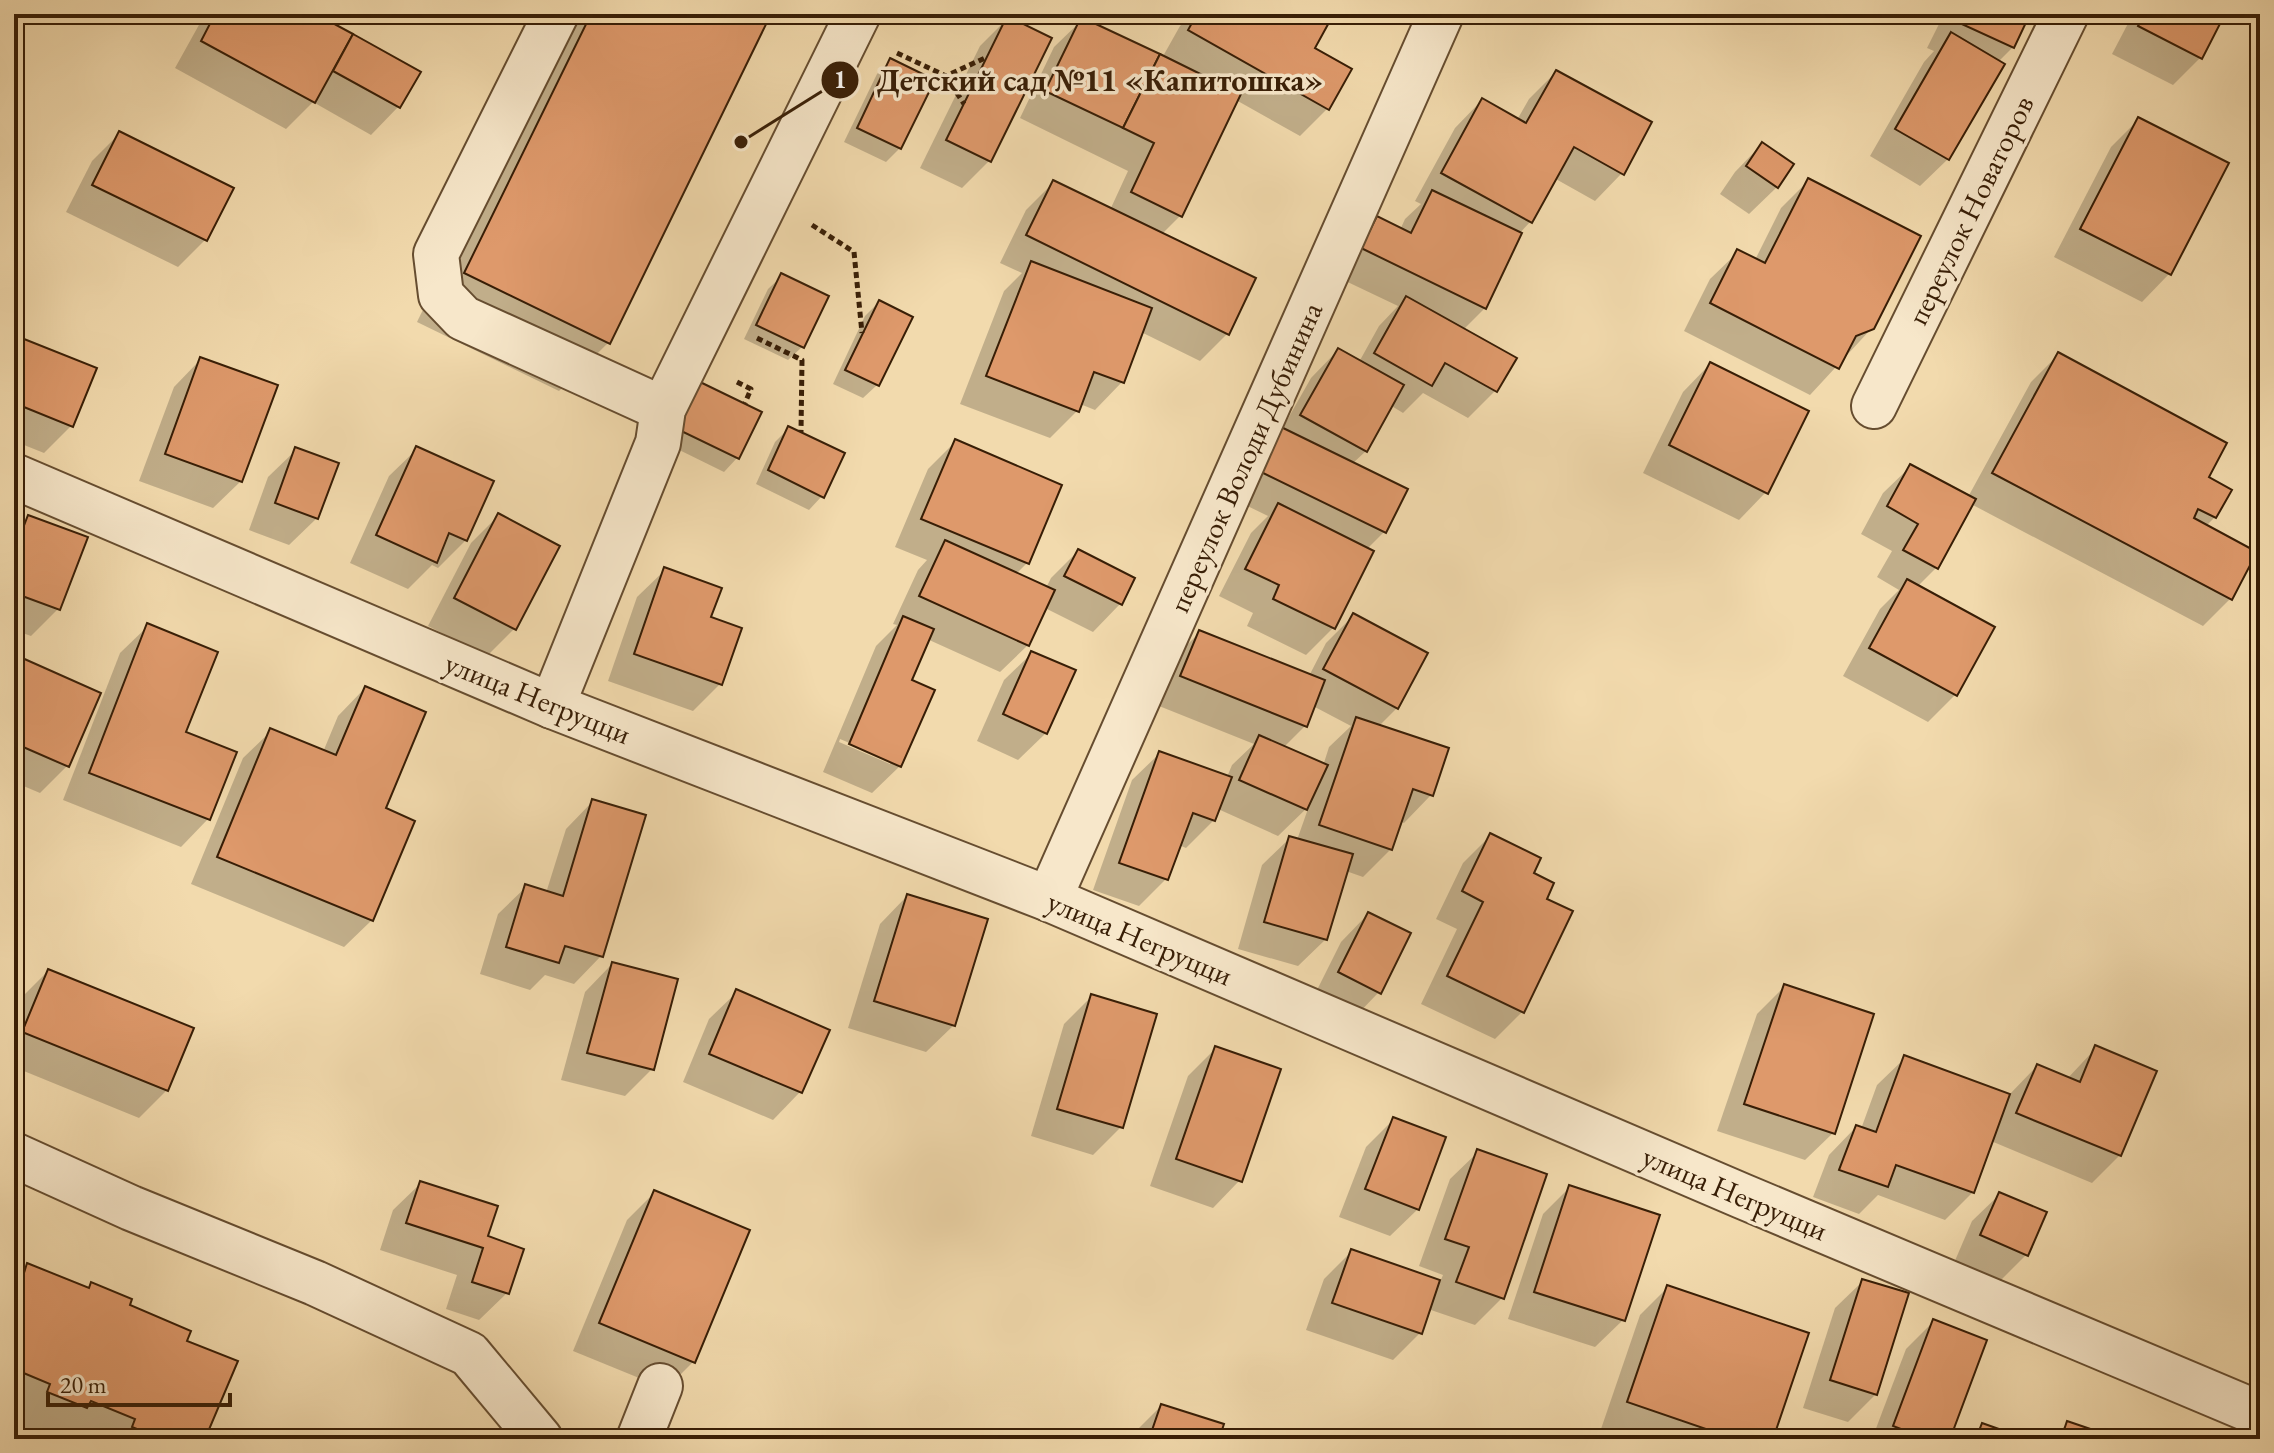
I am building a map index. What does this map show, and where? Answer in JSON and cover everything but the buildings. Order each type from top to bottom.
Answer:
[{"type":"street","points":[[556,14],[436,254],[441,295],[463,318],[663,409]]},
{"type":"street","points":[[552,706],[658,443],[663,409],[858,14]]},
{"type":"street","name":"переулок Володи Дубинина","points":[[1049,899],[1441,14]]},
{"type":"street","name":"переулок Новаторов","points":[[1874,406],[2066,14]]},
{"type":"street","name":"улица Негруцци","points":[[14,476],[552,706],[1049,899],[1727,1190],[2260,1414]]},
{"type":"street","points":[[14,1155],[131,1208],[315,1283],[469,1354],[540,1439]]},
{"type":"street","points":[[639,1439],[660,1386]]},
{"type":"path","points":[[895,52],[946,76],[964,104]]},
{"type":"path","points":[[946,76],[987,57]]},
{"type":"path","points":[[767,198],[854,252],[862,333]]},
{"type":"path","points":[[709,315],[802,360],[801,432]]},
{"type":"path","points":[[777,348],[782,337]]},
{"type":"place","name":"Детский сад №11 «Капитошка»","points":[[741,142]]}]
